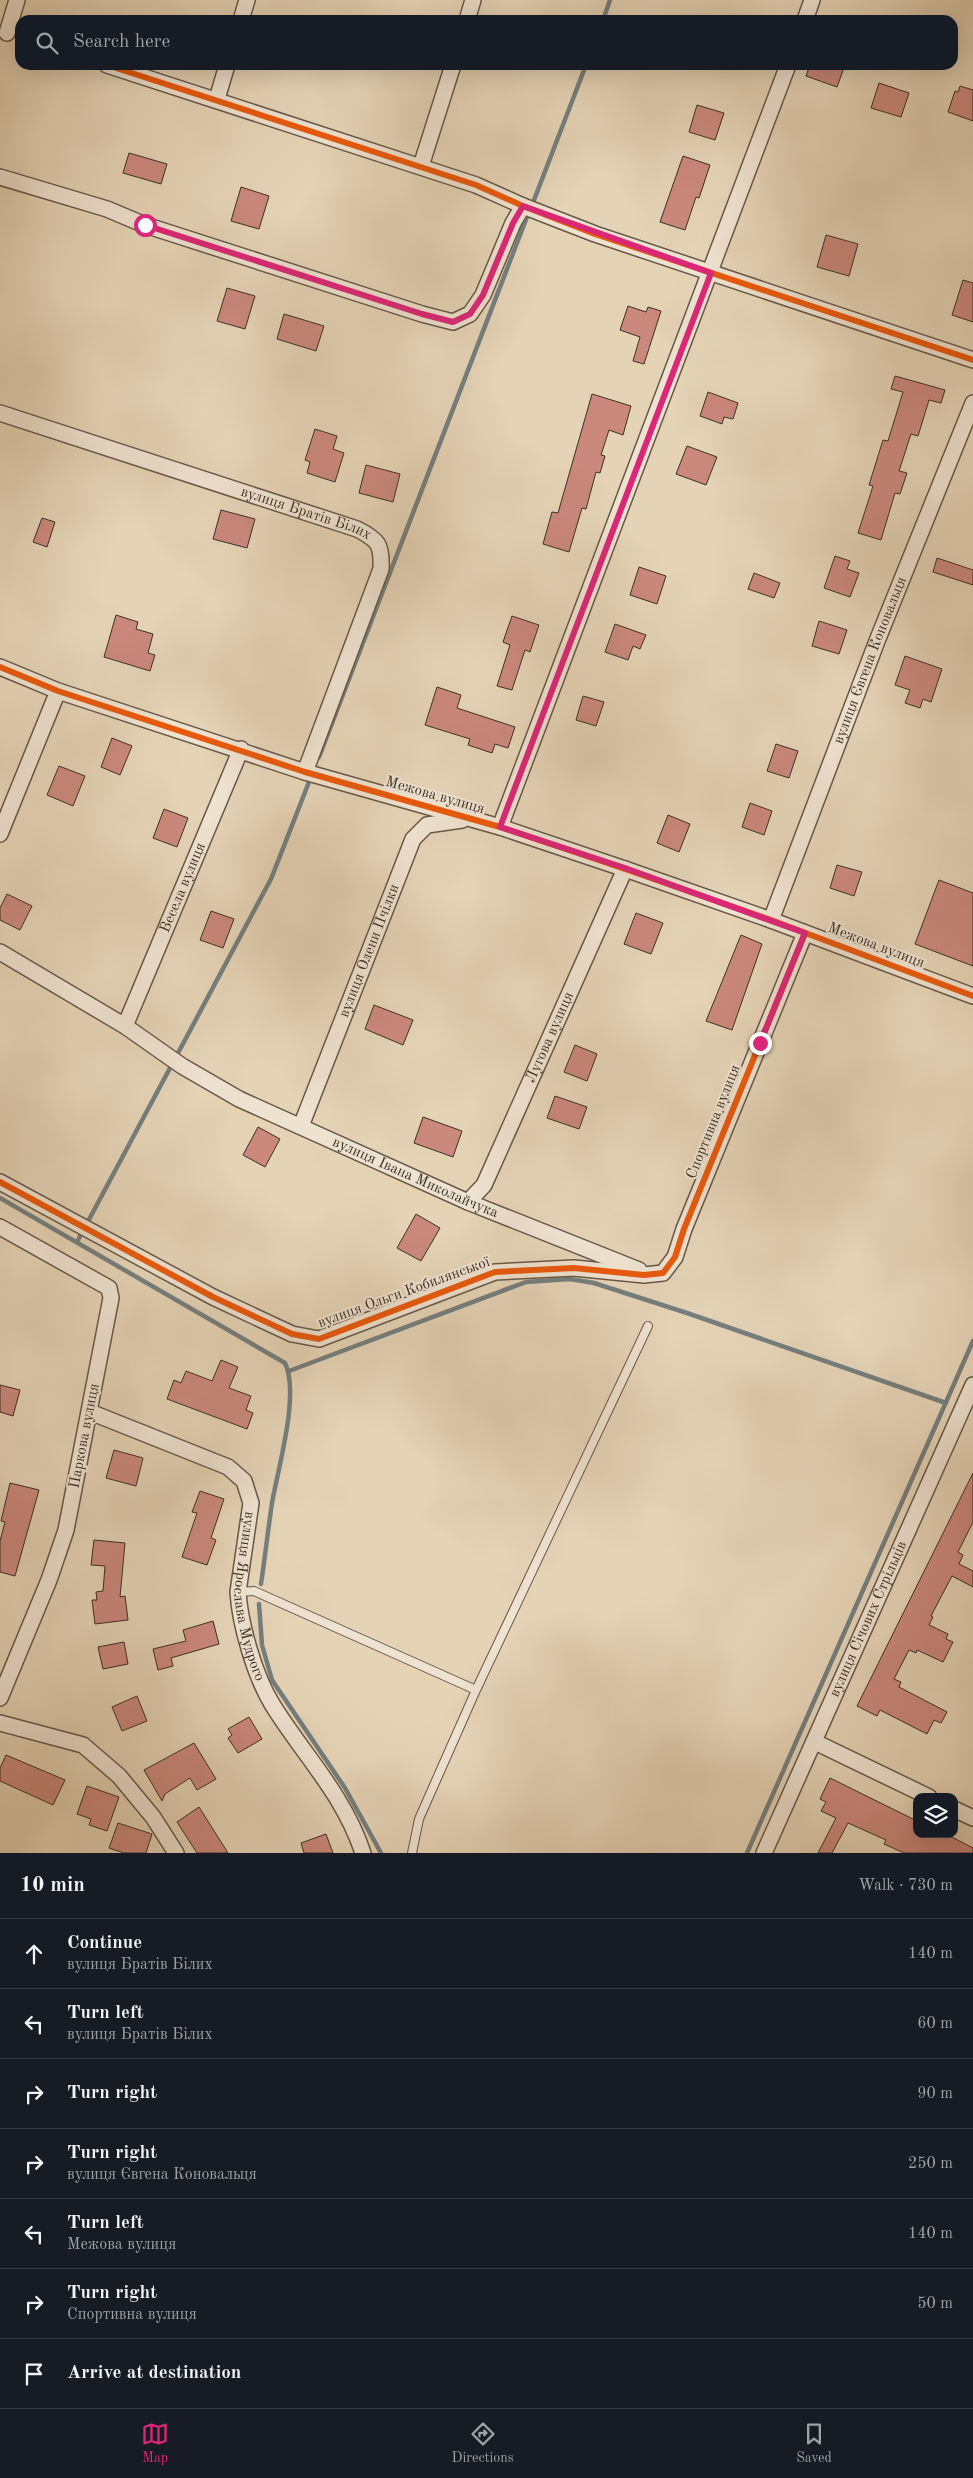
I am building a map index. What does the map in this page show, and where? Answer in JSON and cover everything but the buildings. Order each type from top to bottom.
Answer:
[{"type":"street","points":[[9,34],[17,0]]},
{"type":"street","points":[[242,15],[247,0]]},
{"type":"street","points":[[468,15],[473,0]]},
{"type":"street","points":[[807,15],[812,0]]},
{"type":"street","points":[[123,70],[216,99],[240,110],[421,166],[476,185],[523,206],[711,273],[973,360]]},
{"type":"street","points":[[216,99],[225,70]]},
{"type":"street","points":[[421,166],[451,70]]},
{"type":"street","points":[[500,827],[786,70]]},
{"type":"street","points":[[0,176],[107,209],[145,225],[422,314],[453,322],[470,314],[483,295],[513,223],[523,206]]},
{"type":"street","name":"вулиця Євгена Коновальця","points":[[770,920],[881,632],[973,403]]},
{"type":"street","name":"вулиця Братів Білих","points":[[0,413],[358,529],[374,538],[382,552],[381,569],[305,772]]},
{"type":"street","name":"Межова вулиця","points":[[0,667],[58,691],[241,749],[305,772],[500,827],[625,868],[973,996]]},
{"type":"street","points":[[0,834],[58,691]]},
{"type":"street","name":"Весела вулиця","points":[[125,1026],[241,749]]},
{"type":"street","name":"вулиця Олени Пчілки","points":[[301,1126],[413,839],[427,825],[446,821],[474,820]]},
{"type":"street","name":"Лугова вулиця","points":[[468,1202],[484,1185],[625,868]]},
{"type":"street","name":"Спортивна вулиця","points":[[650,1276],[663,1273],[675,1258],[684,1229],[805,933]]},
{"type":"street","name":"вулиця Івана Миколайчука","points":[[0,952],[125,1026],[176,1062],[238,1100],[301,1126],[468,1202],[650,1276]]},
{"type":"street","name":"вулиця Ольги Кобилянської","points":[[0,1182],[213,1297],[292,1334],[319,1338],[495,1272],[574,1268],[650,1276]]},
{"type":"street","name":"Паркова вулиця","points":[[0,1227],[109,1288],[111,1298],[66,1530],[58,1556],[0,1698]]},
{"type":"street","name":"вулиця Січових Стрільців","points":[[764,1853],[973,1385]]},
{"type":"street","name":"вулиця Ярослава Мудрого","points":[[90,1412],[228,1467],[244,1481],[251,1503],[238,1592],[243,1622],[263,1688],[272,1704],[343,1806],[354,1826],[363,1853]]},
{"type":"street","points":[[0,1724],[83,1745],[120,1776],[153,1817],[176,1853]]},
{"type":"street","points":[[815,1742],[920,1793]]},
{"type":"street","points":[[958,1811],[973,1818]]},
{"type":"lane","points":[[412,1853],[419,1820],[476,1690],[648,1326]]},
{"type":"lane","points":[[238,1592],[254,1591],[476,1690]]},
{"type":"waterway","points":[[605,15],[610,0]]},
{"type":"waterway","points":[[534,200],[584,70]]},
{"type":"waterway","points":[[319,757],[527,217]]},
{"type":"waterway","points":[[77,1242],[271,879],[309,782]]},
{"type":"waterway","points":[[0,1198],[285,1363],[289,1376],[289,1412],[272,1503],[261,1584]]},
{"type":"waterway","points":[[289,1371],[526,1282],[570,1279],[594,1283],[687,1313],[946,1403]]},
{"type":"waterway","points":[[747,1853],[973,1341]]},
{"type":"waterway","points":[[259,1604],[262,1645],[272,1680],[345,1788],[381,1853]]},
{"type":"cycle path","points":[[122,70],[476,185],[523,206],[595,234],[973,360]]},
{"type":"cycle path","points":[[0,667],[58,691],[305,772],[500,827],[625,869],[771,920],[973,996]]},
{"type":"cycle path","points":[[0,1182],[213,1297],[292,1334],[319,1339],[495,1272],[574,1268],[644,1275],[663,1273],[675,1257],[684,1229],[805,933]]},
{"type":"route","points":[[145,225],[422,314],[453,322],[470,314],[483,295],[513,223],[523,206],[595,234],[711,273],[500,827],[625,868],[805,933],[760,1043]]}]
